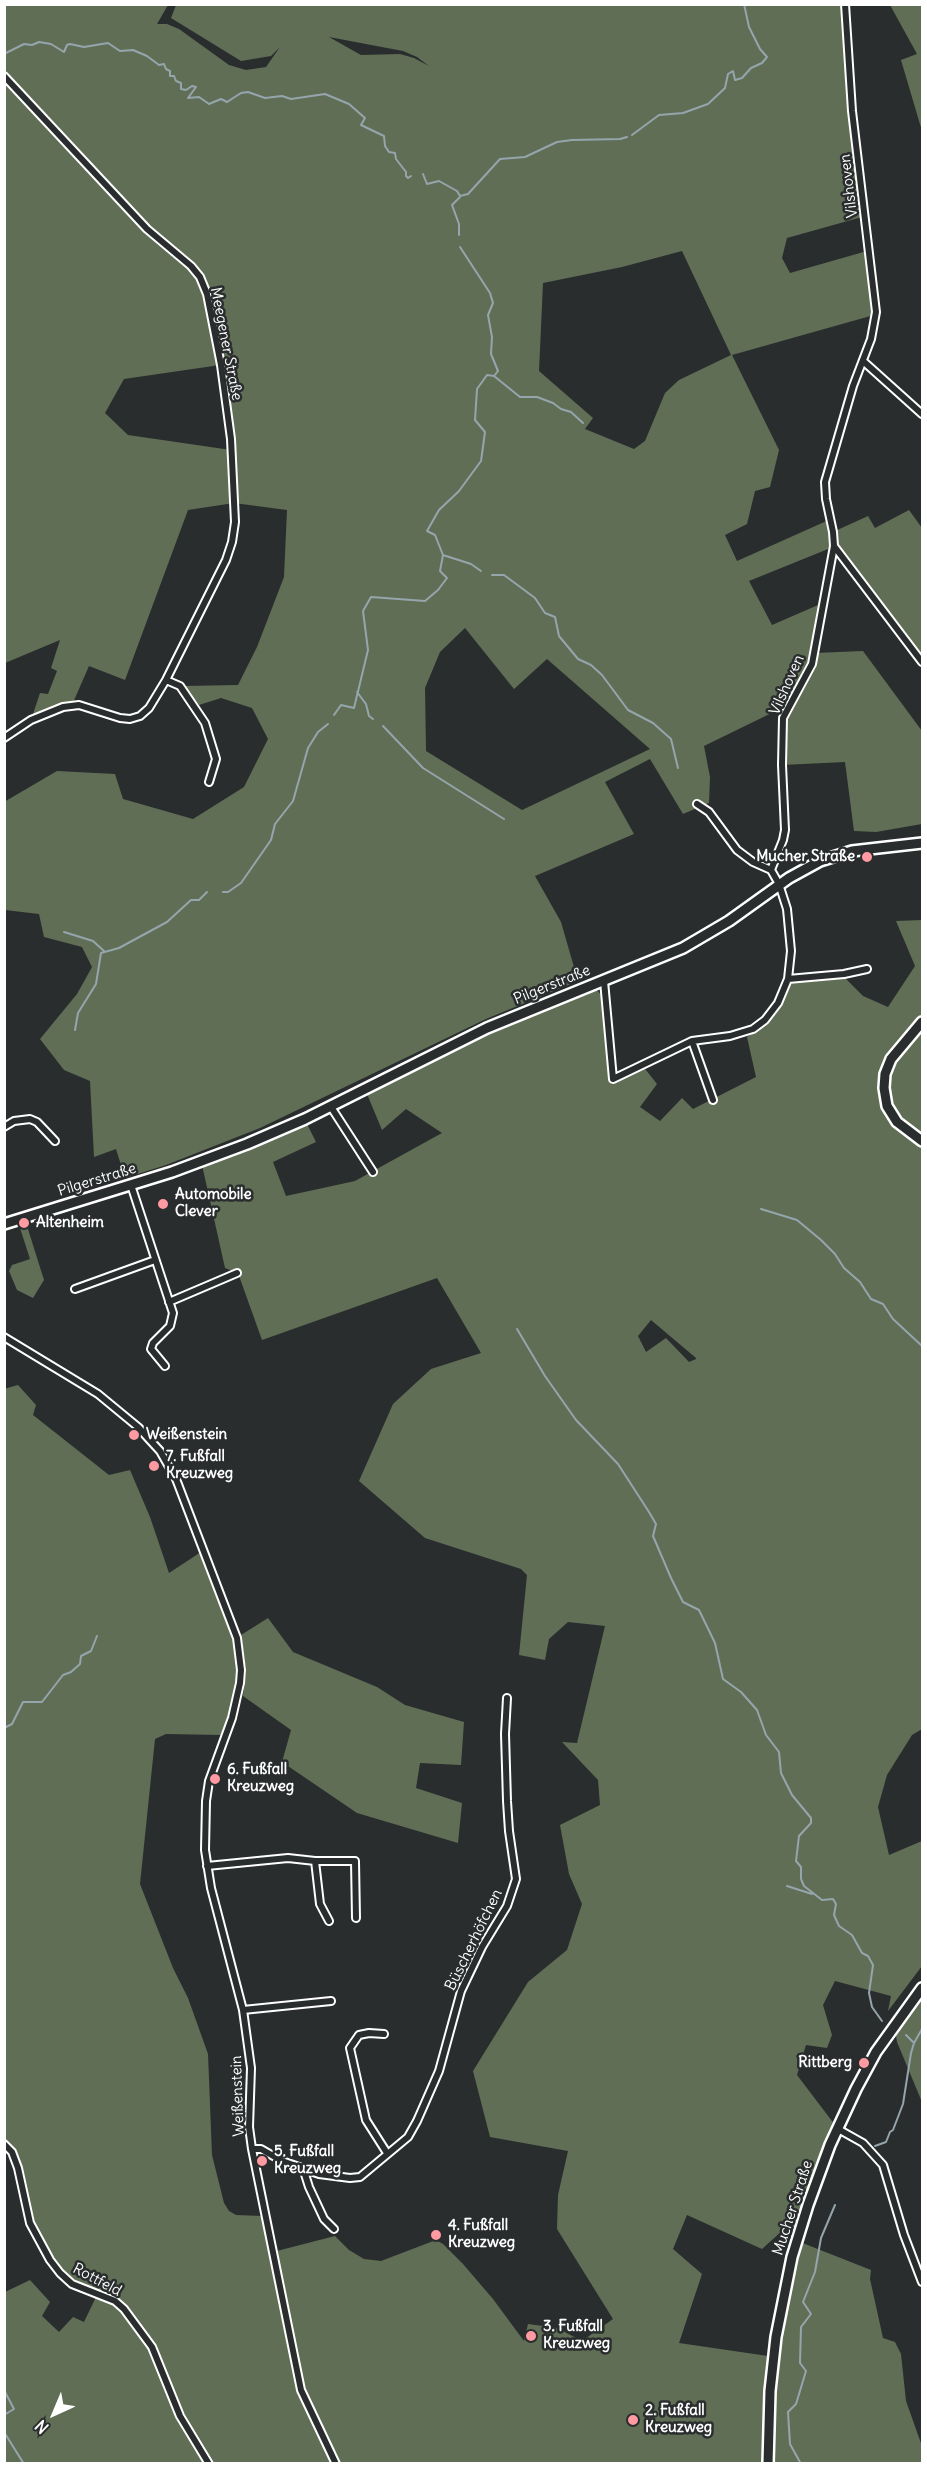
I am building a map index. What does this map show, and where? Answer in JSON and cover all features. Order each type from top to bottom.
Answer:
[{"type":"main road","name":"Pilgerstraße","points":[[4,1224],[131,1185],[247,1144],[331,1107],[487,1028],[665,957],[691,944],[729,921],[779,884],[820,861],[851,851],[922,843]]},
{"type":"main road","points":[[922,1022],[891,1059],[885,1074],[884,1088],[887,1106],[897,1122],[922,1141]]},
{"type":"main road","name":"Mucher Straße","points":[[768,2463],[770,2391],[783,2297],[792,2257],[808,2205],[838,2128],[876,2052],[922,1988]]},
{"type":"street","name":"Vilshoven","points":[[771,870],[784,830],[783,718],[812,664],[834,546],[825,482],[836,441],[871,339],[876,312],[852,111],[845,4]]},
{"type":"street","name":"Meegener Straße","points":[[4,76],[147,229],[191,266],[200,277],[207,294],[221,365],[231,439],[235,522],[226,560],[166,680],[149,708],[135,718],[120,718],[88,707],[72,705],[31,720],[4,738]]},
{"type":"street","points":[[862,362],[922,414]]},
{"type":"street","name":"Vilshoven","points":[[834,546],[922,662]]},
{"type":"street","points":[[166,680],[180,686],[205,723],[216,759],[209,782]]},
{"type":"street","points":[[604,981],[613,1079],[692,1041],[741,1034],[759,1026],[778,1003],[788,979],[791,935],[787,909],[779,884],[771,870],[744,857],[709,812],[697,804]]},
{"type":"street","points":[[788,979],[844,974],[867,969]]},
{"type":"street","points":[[692,1041],[713,1100]]},
{"type":"street","points":[[331,1107],[373,1172]]},
{"type":"street","points":[[4,1127],[14,1121],[30,1119],[37,1122],[55,1141]]},
{"type":"street","points":[[131,1185],[173,1313],[166,1331],[153,1343],[151,1349],[165,1366]]},
{"type":"street","points":[[75,1289],[155,1260]]},
{"type":"street","points":[[169,1302],[237,1273]]},
{"type":"street","name":"Weißenstein","points":[[4,1337],[98,1394],[138,1427],[160,1451],[171,1468],[225,1604],[240,1652],[241,1670],[238,1695],[209,1781],[204,1833],[207,1866],[243,2010],[251,2068],[249,2127],[252,2149],[301,2390],[336,2463]]},
{"type":"street","name":"Büscherhöfchen","points":[[252,2149],[261,2150],[303,2168],[329,2176],[350,2178],[360,2176],[408,2137],[439,2071],[461,1991],[482,1947],[507,1906],[516,1879],[507,1801],[505,1734],[507,1698]]},
{"type":"street","points":[[207,1866],[288,1858],[355,1861],[356,1918]]},
{"type":"street","points":[[315,1861],[320,1904],[328,1921]]},
{"type":"street","points":[[243,2010],[331,2001]]},
{"type":"street","points":[[384,2034],[369,2032],[359,2035],[350,2048],[366,2120],[387,2153]]},
{"type":"street","points":[[838,2128],[863,2144],[884,2165],[903,2235],[922,2282]]},
{"type":"street","name":"Rottfeld","points":[[4,2144],[12,2152],[18,2168],[30,2223],[50,2260],[72,2284],[115,2301],[131,2317],[152,2347],[180,2416],[209,2463]]},
{"type":"street","points":[[303,2168],[324,2219],[334,2229]]},
{"type":"green space","points":[[5,5],[168,5],[157,24],[167,24],[179,29],[229,65],[246,70],[266,67],[280,47],[271,56],[241,61],[171,18],[176,5],[845,5],[862,217],[787,238],[782,258],[790,273],[867,251],[874,315],[732,355],[779,450],[770,487],[755,491],[747,524],[725,535],[737,561],[831,519],[833,532],[868,516],[875,528],[909,510],[922,528],[922,662],[833,547],[749,581],[772,625],[825,602],[815,653],[863,651],[922,731],[922,824],[876,832],[854,831],[845,762],[782,765],[782,733],[788,705],[704,746],[710,777],[709,803],[683,814],[650,759],[605,782],[634,834],[535,876],[561,922],[578,981],[486,1019],[260,1128],[166,1165],[125,1178],[116,1149],[94,1157],[90,1081],[64,1070],[40,1039],[77,994],[92,967],[82,947],[44,937],[39,914],[5,910],[4,802],[57,771],[115,774],[123,799],[193,819],[244,787],[268,739],[252,708],[221,698],[199,705],[184,686],[238,685],[257,647],[284,577],[287,510],[234,503],[188,510],[125,680],[89,666],[72,705],[31,720],[40,693],[48,694],[57,671],[51,668],[60,640],[5,663]],"holes":[[[329,37],[403,51],[429,66],[400,54],[361,55]],[[682,251],[731,355],[679,380],[665,393],[645,441],[634,449],[585,429],[593,418],[539,371],[543,283],[622,267]],[[220,365],[231,450],[128,435],[105,413],[124,379]],[[465,628],[514,689],[547,659],[650,749],[522,810],[426,751],[425,688],[440,652]]]},
{"type":"green space","points":[[890,5],[922,5],[922,131],[901,60],[917,54]]},
{"type":"green space","points":[[922,920],[922,1729],[912,1735],[887,1775],[878,1807],[889,1855],[922,1841],[922,1966],[888,2011],[891,1996],[835,1981],[823,2005],[832,2035],[827,2048],[806,2045],[797,2075],[838,2129],[795,2230],[783,2230],[762,2249],[687,2215],[673,2249],[702,2274],[679,2343],[768,2356],[764,2463],[212,2463],[182,2414],[154,2346],[139,2324],[117,2299],[74,2282],[56,2266],[29,2211],[14,2151],[5,2140],[4,1389],[18,1385],[36,1405],[33,1415],[109,1475],[130,1470],[150,1517],[169,1573],[201,1552],[235,1639],[238,1673],[235,1695],[222,1735],[166,1734],[155,1739],[140,1884],[173,1968],[188,1998],[208,2054],[212,2155],[224,2203],[229,2211],[236,2215],[262,2216],[269,2253],[335,2236],[349,2250],[364,2259],[381,2261],[436,2240],[463,2264],[524,2341],[528,2324],[557,2328],[582,2341],[613,2319],[557,2229],[558,2195],[568,2151],[490,2137],[473,2071],[528,1982],[567,1950],[582,1904],[569,1874],[560,1825],[600,1805],[598,1780],[562,1742],[577,1743],[605,1626],[568,1622],[549,1639],[545,1660],[519,1655],[527,1575],[521,1569],[425,1538],[359,1481],[393,1404],[431,1369],[481,1353],[437,1278],[262,1340],[238,1273],[225,1268],[202,1165],[306,1122],[316,1142],[273,1162],[286,1196],[355,1181],[442,1133],[406,1109],[382,1130],[367,1094],[456,1047],[596,989],[602,996],[613,1079],[642,1065],[657,1084],[640,1107],[660,1121],[682,1098],[693,1109],[756,1077],[747,1037],[771,1019],[792,981],[845,978],[863,996],[888,1007],[915,966],[896,921]],"holes":[[[651,1320],[696,1358],[689,1362],[666,1338],[646,1352],[638,1336]]]},
{"type":"green space","points":[[27,1226],[44,1280],[33,1298],[17,1290],[9,1271],[12,1265],[30,1259],[20,1228]]},
{"type":"green space","points":[[268,1618],[293,1652],[377,1687],[405,1705],[464,1722],[461,1765],[420,1763],[416,1788],[462,1803],[458,1843],[357,1813],[282,1762],[291,1730],[243,1696],[246,1670],[241,1635]]},
{"type":"green space","points":[[922,1980],[922,2102],[897,2042],[895,2029]]},
{"type":"green space","points":[[800,2242],[871,2270],[870,2279],[883,2338],[895,2342],[901,2354],[906,2401],[922,2446],[922,2463],[772,2464],[782,2332]]},
{"type":"green space","points":[[30,2280],[50,2302],[42,2316],[59,2332],[73,2317],[84,2322],[96,2297],[114,2303],[122,2311],[150,2348],[205,2464],[5,2464],[5,2292]]},
{"type":"waterway","points":[[632,135],[659,115],[683,113],[708,104],[725,88],[728,74],[733,71],[735,80],[742,78],[751,68],[762,63],[767,57],[760,49],[749,27],[744,4]]},
{"type":"waterway","points":[[4,54],[24,44],[32,45],[39,42],[51,44],[64,52],[70,44],[84,47],[108,43],[120,51],[133,50],[159,65],[164,64],[170,71],[170,76],[174,76],[176,81],[181,83],[181,89],[196,87],[188,98],[199,97],[209,104],[221,99],[227,102],[241,93],[248,92],[265,98],[282,96],[291,99],[325,94],[349,104],[365,118],[361,125],[384,136],[385,146],[389,152],[395,153],[406,176],[408,178],[411,176]]},
{"type":"waterway","points":[[423,174],[427,184],[439,181],[457,191],[460,196],[468,194],[500,159],[525,157],[557,142],[627,137]]},
{"type":"waterway","points":[[459,235],[459,224],[452,205],[460,197]]},
{"type":"waterway","points":[[334,715],[341,705],[354,708],[368,650],[363,611],[371,597],[425,601],[447,578],[440,571],[443,555],[435,535],[427,531],[439,510],[459,491],[481,461],[485,432],[475,420],[477,389],[487,375],[494,376],[498,371],[491,354],[492,337],[488,315],[493,303],[490,293],[460,247]]},
{"type":"waterway","points":[[494,376],[520,397],[537,397],[553,403],[571,412],[583,423]]},
{"type":"waterway","points":[[443,555],[471,564],[481,571]]},
{"type":"waterway","points":[[492,575],[504,575],[535,598],[545,613],[555,617],[559,636],[578,659],[591,665],[602,675],[628,710],[653,723],[671,739],[678,768]]},
{"type":"waterway","points":[[357,692],[366,704],[369,716],[373,719]]},
{"type":"waterway","points":[[223,892],[228,892],[241,883],[271,840],[275,824],[293,801],[308,748],[318,732],[328,724]]},
{"type":"waterway","points":[[383,726],[423,768],[504,819]]},
{"type":"waterway","points":[[75,1030],[78,1013],[96,984],[101,953],[119,948],[167,922],[191,900],[199,900],[207,892]]},
{"type":"waterway","points":[[64,932],[93,941],[104,951]]},
{"type":"waterway","points":[[761,1209],[797,1220],[821,1240],[835,1254],[844,1268],[860,1282],[871,1299],[883,1304],[893,1319],[922,1346]]},
{"type":"waterway","points":[[517,1329],[545,1376],[576,1420],[618,1464],[649,1512],[656,1524],[653,1536],[683,1602],[699,1610],[715,1643],[723,1679],[741,1692],[757,1710],[766,1735],[779,1752],[781,1773],[792,1795],[811,1818],[811,1823],[799,1836],[796,1861],[801,1867],[801,1879],[804,1886],[822,1900],[833,1899],[836,1904],[834,1915],[839,1926],[852,1935],[862,1953],[868,1956],[873,1965],[869,1993],[872,2007],[882,2021]]},
{"type":"waterway","points":[[4,1728],[12,1724],[23,1702],[42,1702],[63,1675],[71,1672],[80,1664],[81,1656],[91,1651],[97,1636]]},
{"type":"waterway","points":[[787,1886],[812,1894]]},
{"type":"waterway","points":[[875,2146],[886,2142],[893,2130],[903,2104],[911,2053],[922,2029]]},
{"type":"waterway","points":[[906,2035],[913,2042]]},
{"type":"waterway","points":[[801,2464],[790,2444],[788,2412],[796,2404],[806,2371],[800,2363],[801,2327],[811,2314],[803,2302],[815,2272],[821,2238],[835,2205]]},
{"type":"waterway","points":[[4,2390],[14,2409],[4,2415]]},
{"type":"waterway","points":[[4,2432],[24,2464]]},
{"type":"place","name":"Mucher Straße","points":[[867,857]]},
{"type":"place","name":"Automobile Clever","points":[[163,1204]]},
{"type":"place","name":"Altenheim","points":[[24,1223]]},
{"type":"place","name":"Weißenstein","points":[[134,1435]]},
{"type":"place","name":"7. Fußfall Kreuzweg","points":[[154,1466]]},
{"type":"place","name":"6. Fußfall Kreuzweg","points":[[215,1779]]},
{"type":"place","name":"Rittberg","points":[[864,2063]]},
{"type":"place","name":"5. Fußfall Kreuzweg","points":[[262,2161]]},
{"type":"place","name":"4. Fußfall Kreuzweg","points":[[436,2235]]},
{"type":"place","name":"3. Fußfall Kreuzweg","points":[[531,2336]]},
{"type":"place","name":"2. Fußfall Kreuzweg","points":[[633,2420]]}]
